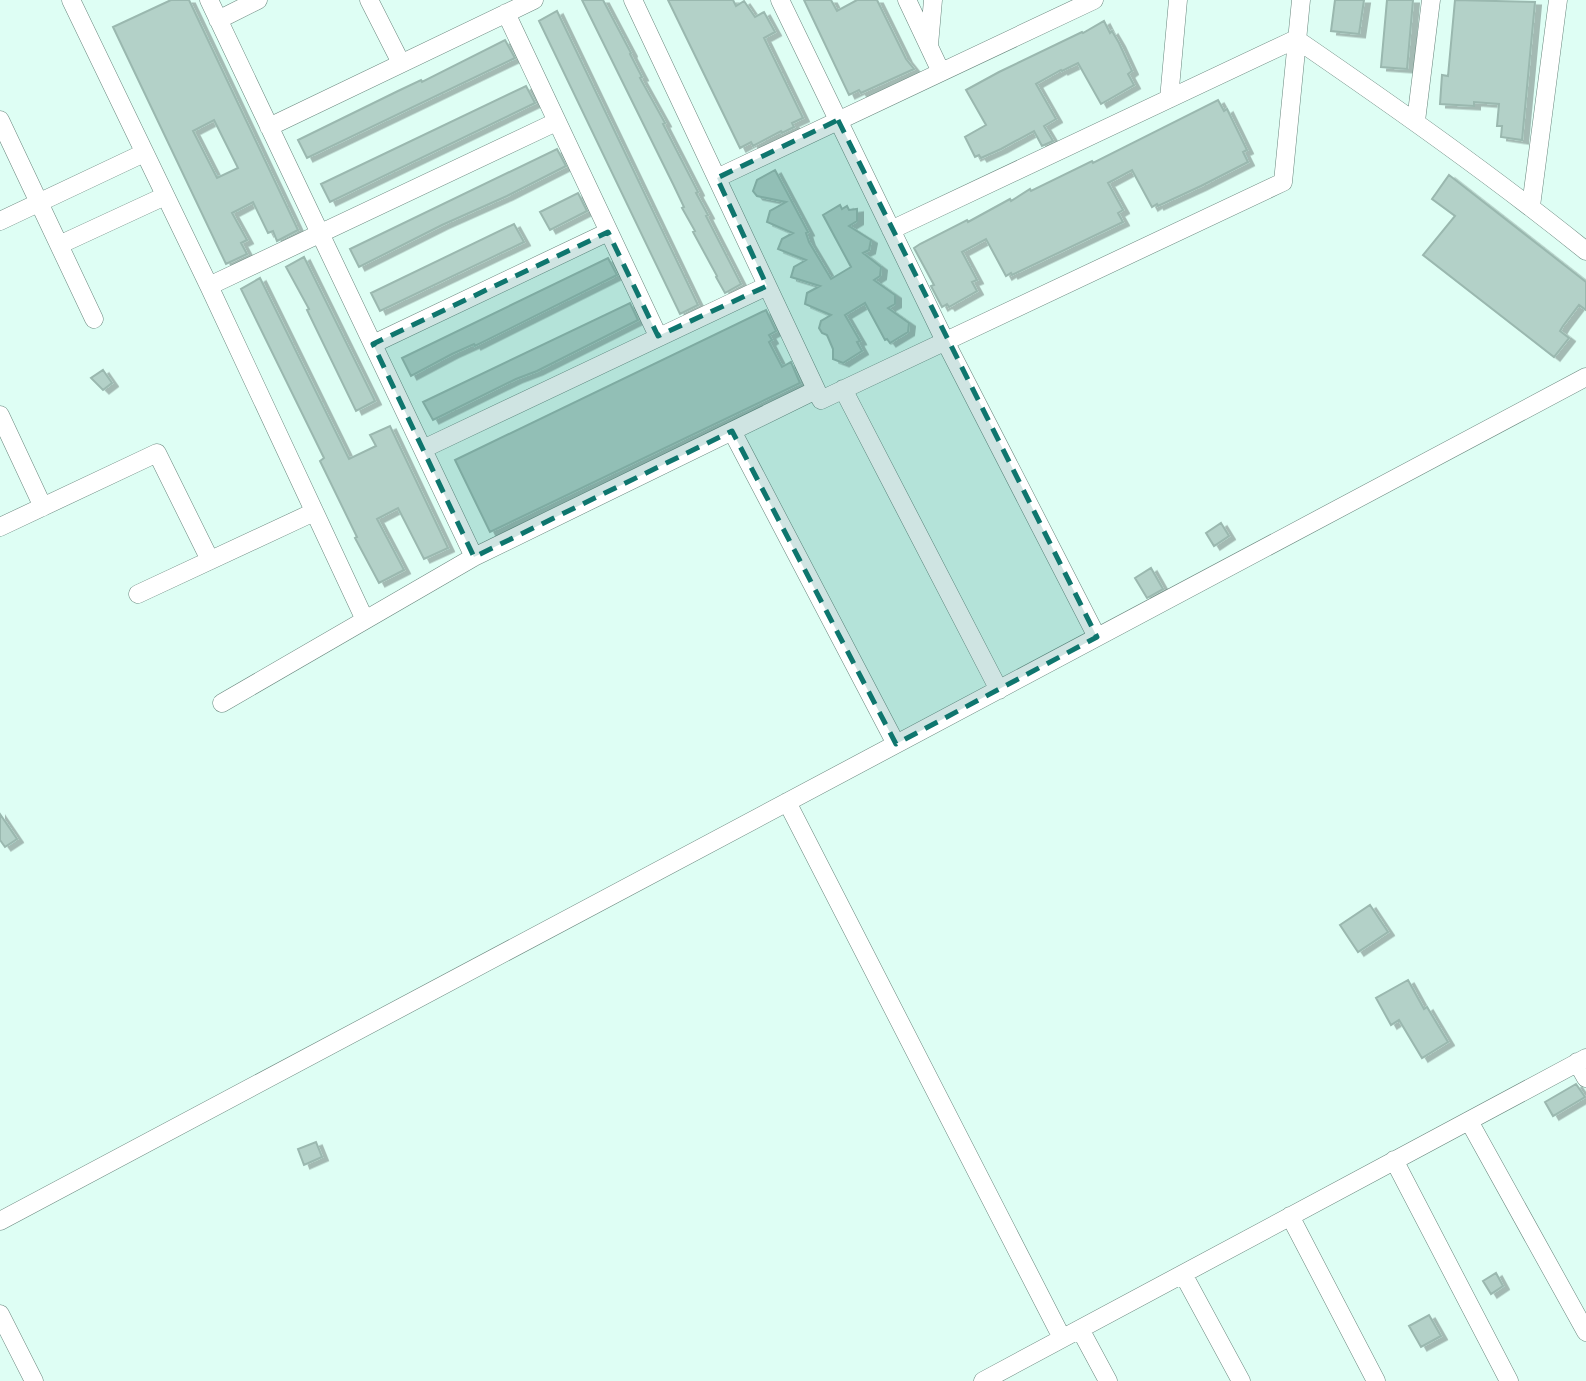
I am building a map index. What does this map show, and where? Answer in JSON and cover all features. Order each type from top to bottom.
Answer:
[{"type":"street","points":[[71,0],[209,286],[365,620]]},
{"type":"street","points":[[209,0],[474,557]]},
{"type":"street","points":[[218,20],[258,0]]},
{"type":"street","points":[[369,0],[401,63]]},
{"type":"street","points":[[268,127],[534,0]]},
{"type":"street","points":[[633,0],[821,400],[1283,182],[1301,0]]},
{"type":"street","points":[[780,0],[945,341],[1097,637]]},
{"type":"street","points":[[907,0],[941,72]]},
{"type":"street","points":[[929,46],[933,0]]},
{"type":"street","points":[[1055,18],[1057,0]]},
{"type":"street","points":[[717,178],[1094,0]]},
{"type":"street","points":[[1169,99],[1178,0]]},
{"type":"street","points":[[1416,121],[1432,0]]},
{"type":"street","points":[[1531,206],[1558,0]]},
{"type":"street","points":[[506,13],[658,336]]},
{"type":"street","points":[[891,230],[1296,39]]},
{"type":"street","points":[[1296,39],[1416,121],[1475,168],[1531,206],[1586,251]]},
{"type":"street","points":[[0,120],[94,319]]},
{"type":"street","points":[[209,286],[322,235],[556,122]]},
{"type":"street","points":[[0,221],[144,153]]},
{"type":"street","points":[[60,245],[165,195]]},
{"type":"street","points":[[373,344],[608,232]]},
{"type":"street","points":[[423,449],[767,286]]},
{"type":"street","points":[[0,1221],[1586,377]]},
{"type":"street","points":[[843,389],[999,690]]},
{"type":"street","points":[[222,703],[474,557],[816,390]]},
{"type":"street","points":[[0,415],[43,507]]},
{"type":"street","points":[[732,431],[897,744]]},
{"type":"street","points":[[0,527],[157,453],[210,560]]},
{"type":"street","points":[[138,594],[314,512]]},
{"type":"street","points":[[787,802],[1062,1338]]},
{"type":"street","points":[[983,1381],[1394,1160],[1583,1066]]},
{"type":"street","points":[[1469,1121],[1586,1332]]},
{"type":"street","points":[[1394,1160],[1509,1381]]},
{"type":"street","points":[[1290,1216],[1376,1381]]},
{"type":"street","points":[[1183,1274],[1241,1381]]},
{"type":"street","points":[[0,1314],[34,1381]]},
{"type":"street","points":[[1080,1329],[1108,1381]]},
{"type":"highlighted area","points":[[838,120],[1097,637],[896,744],[732,431],[474,557],[373,344],[608,232],[658,336],[767,286],[717,178]]},
{"type":"building","points":[[171,0],[189,0],[298,230],[277,241],[273,231],[268,233],[253,202],[232,213],[247,240],[241,243],[247,254],[226,264],[113,27]],"holes":[[[214,120],[238,168],[217,178],[193,131]]]},
{"type":"building","points":[[582,0],[603,0],[631,53],[642,77],[640,78],[665,123],[663,124],[698,192],[696,193],[708,215],[706,216],[741,284],[725,293],[693,232],[695,231],[673,184]]},
{"type":"building","points":[[668,0],[733,0],[736,6],[744,1],[755,17],[764,12],[775,32],[764,38],[803,118],[792,123],[794,127],[782,133],[781,131],[753,146],[751,142],[740,148]]},
{"type":"building","points":[[804,0],[831,0],[837,11],[857,0],[877,0],[906,59],[914,69],[861,93],[859,90],[849,95]]},
{"type":"building","points":[[1335,0],[1364,0],[1359,34],[1331,31]]},
{"type":"building","points":[[1387,0],[1413,0],[1407,69],[1381,67]]},
{"type":"building","points":[[1455,0],[1535,2],[1522,140],[1501,137],[1502,126],[1497,126],[1499,104],[1440,104],[1442,75],[1448,76]]},
{"type":"building","points":[[557,11],[698,305],[680,314],[539,21]]},
{"type":"building","points":[[1104,21],[1119,43],[1132,71],[1128,74],[1134,85],[1101,104],[1078,63],[1061,70],[1036,84],[1056,119],[1044,126],[1053,141],[1042,146],[1034,131],[981,158],[979,155],[975,157],[965,137],[986,125],[966,90]]},
{"type":"building","points":[[505,40],[515,58],[307,158],[298,140]]},
{"type":"building","points":[[526,86],[535,103],[330,202],[321,184]]},
{"type":"building","points":[[1218,100],[1224,111],[1227,109],[1247,150],[1243,152],[1248,162],[1152,207],[1132,170],[1108,183],[1123,210],[1118,213],[1123,222],[1012,275],[1011,273],[1006,276],[986,239],[962,252],[977,280],[972,282],[977,291],[949,307],[947,304],[942,307],[931,286],[934,285],[914,248],[1030,189],[1031,191],[1092,161],[1093,163]]},
{"type":"building","points":[[557,149],[566,166],[359,267],[350,249]]},
{"type":"building","points":[[775,170],[808,232],[809,242],[831,279],[851,267],[823,215],[840,205],[842,209],[847,206],[849,210],[857,209],[857,221],[849,226],[871,240],[869,250],[863,253],[881,267],[880,276],[874,280],[895,295],[895,304],[888,308],[909,323],[908,332],[890,343],[885,340],[865,303],[845,315],[860,341],[857,342],[862,351],[843,363],[833,359],[833,349],[827,335],[819,328],[821,321],[831,315],[805,304],[807,293],[820,286],[791,277],[794,267],[806,260],[778,249],[782,239],[793,233],[767,222],[770,211],[786,202],[757,196],[753,191],[757,180]]},
{"type":"building","points":[[1449,175],[1586,282],[1586,310],[1579,305],[1563,326],[1560,331],[1569,338],[1554,357],[1423,255],[1455,216],[1432,199]]},
{"type":"building","points":[[578,193],[587,211],[550,230],[540,212]]},
{"type":"building","points":[[514,224],[524,242],[380,311],[371,293]]},
{"type":"building","points":[[304,257],[375,401],[356,411],[307,310],[309,309],[286,267]]},
{"type":"building","points":[[608,258],[617,275],[411,376],[402,358]]},
{"type":"building","points":[[260,278],[349,459],[376,446],[370,435],[390,426],[448,548],[424,559],[398,508],[377,519],[404,570],[379,583],[320,461],[324,458],[241,289]]},
{"type":"building","points":[[630,303],[638,320],[537,371],[433,420],[423,402]]},
{"type":"building","points":[[766,310],[776,331],[769,335],[772,340],[769,342],[782,367],[791,362],[800,383],[490,532],[455,460]]},
{"type":"building","points":[[103,370],[112,383],[103,390],[91,378]]},
{"type":"building","points":[[1221,523],[1229,536],[1214,546],[1206,533]]},
{"type":"building","points":[[1151,568],[1163,589],[1147,598],[1135,578]]},
{"type":"building","points":[[0,814],[17,839],[5,847],[0,840]]},
{"type":"building","points":[[1370,905],[1388,932],[1358,952],[1340,925]]},
{"type":"building","points":[[1408,980],[1424,1009],[1427,1007],[1448,1042],[1422,1058],[1399,1020],[1391,1025],[1376,998]]},
{"type":"building","points":[[1576,1084],[1585,1097],[1553,1116],[1545,1102]]},
{"type":"building","points":[[316,1142],[322,1157],[304,1165],[298,1149]]},
{"type":"building","points":[[1496,1273],[1503,1286],[1491,1294],[1483,1281]]},
{"type":"building","points":[[1429,1315],[1441,1336],[1421,1347],[1409,1326]]}]
